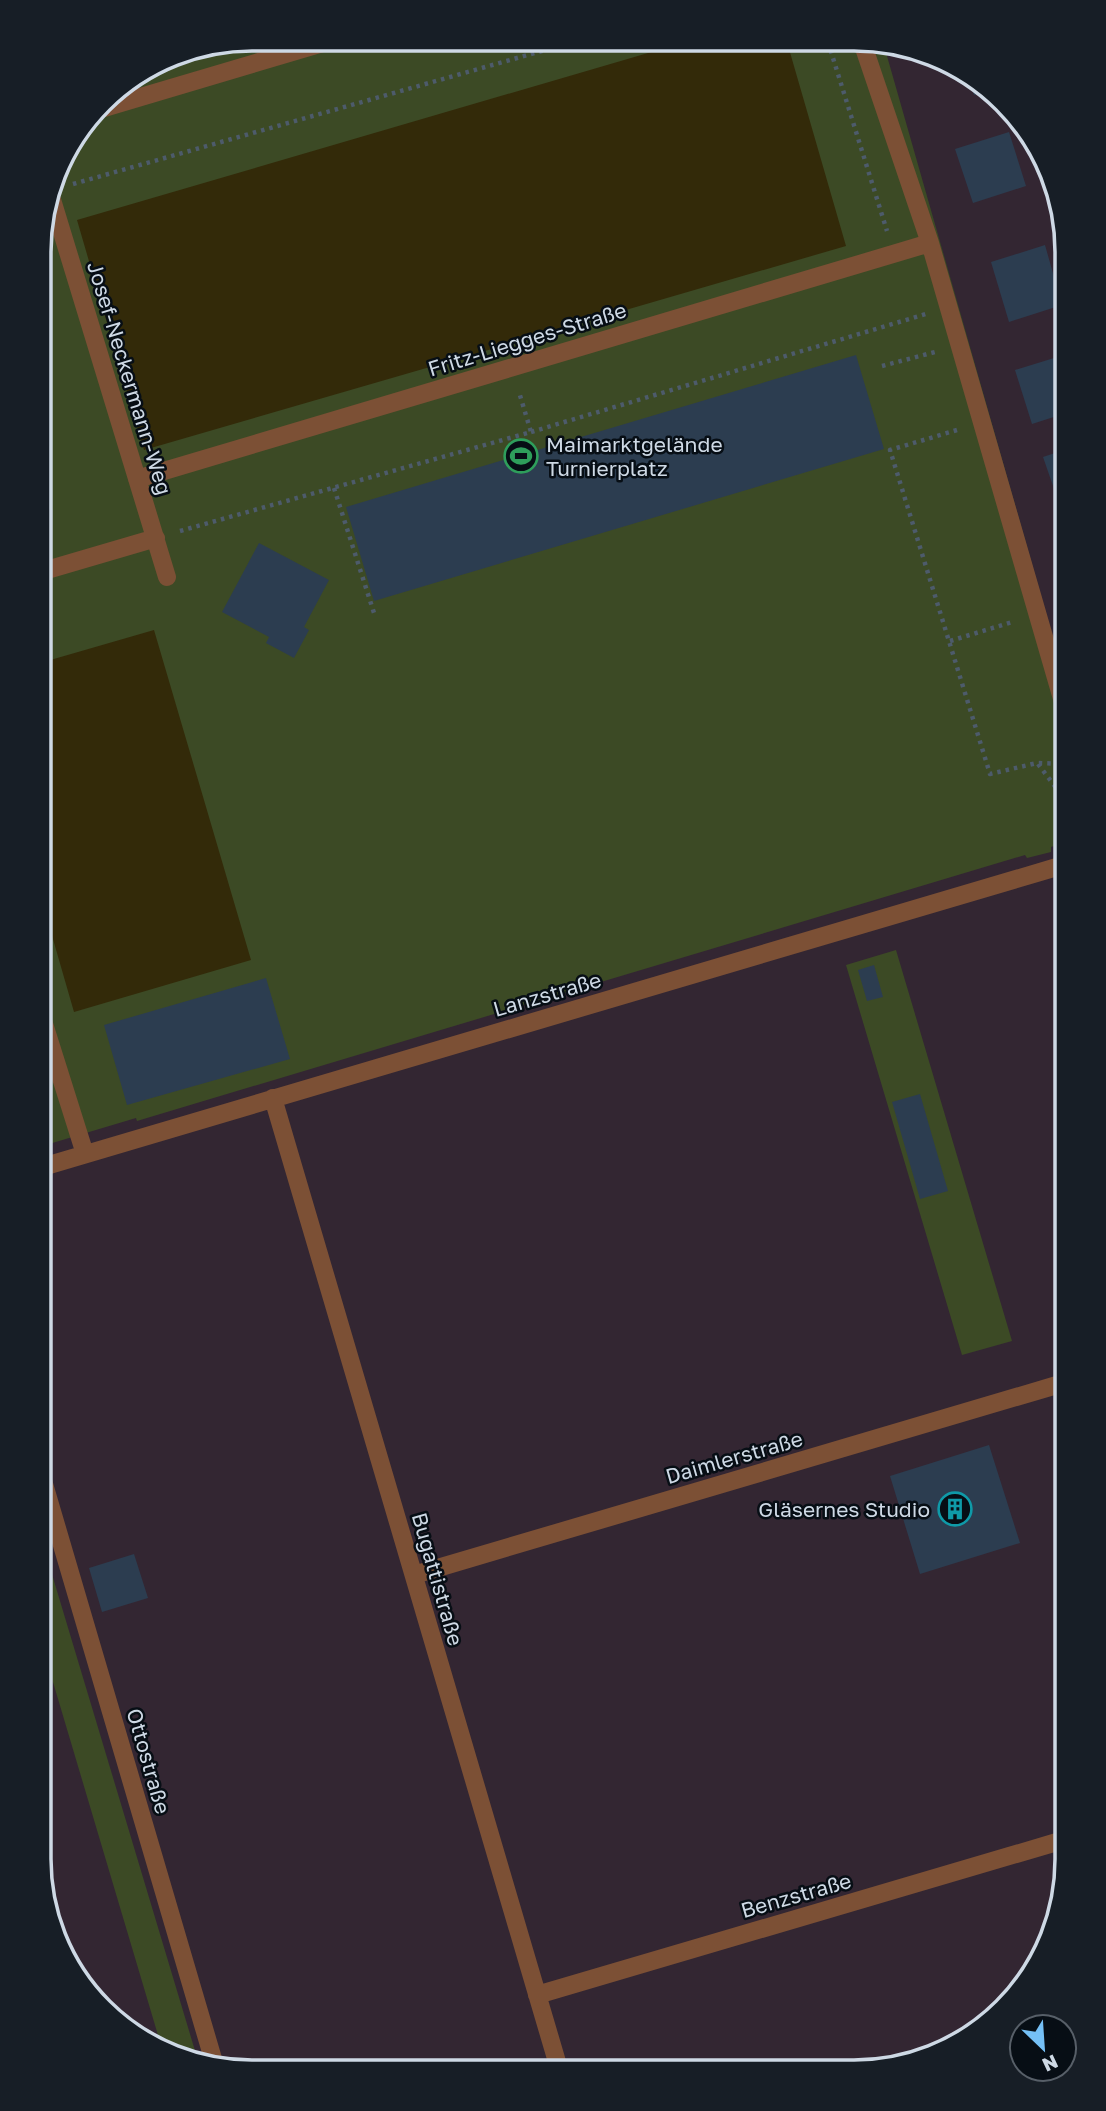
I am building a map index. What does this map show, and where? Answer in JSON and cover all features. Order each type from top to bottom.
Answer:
[{"type":"lane","points":[[115,105],[296,51]]},
{"type":"lane","points":[[865,51],[930,243],[1055,674]]},
{"type":"lane","name":"Josef-Neckermann-Weg","points":[[59,197],[167,577]]},
{"type":"lane","name":"Fritz-Liegges-Straße","points":[[137,479],[930,243]]},
{"type":"lane","points":[[51,569],[156,538]]},
{"type":"lane","name":"Lanzstraße","points":[[51,1164],[1055,868]]},
{"type":"lane","points":[[51,1046],[85,1154]]},
{"type":"lane","name":"Bugattistraße","points":[[274,1098],[556,2060]]},
{"type":"lane","name":"Daimlerstraße","points":[[414,1575],[1055,1386]]},
{"type":"lane","name":"Ottostraße","points":[[51,1508],[212,2056]]},
{"type":"lane","name":"Benzstraße","points":[[537,1995],[1055,1843]]},
{"type":"path","points":[[62,189],[542,51]]},
{"type":"path","points":[[831,51],[890,243]]},
{"type":"path","points":[[156,538],[531,432],[949,308]]},
{"type":"path","points":[[882,366],[960,346]]},
{"type":"path","points":[[512,368],[531,432]]},
{"type":"path","points":[[981,423],[890,450],[990,774],[1037,763],[1055,764]]},
{"type":"path","points":[[334,488],[374,613]]},
{"type":"path","points":[[950,641],[1038,615]]},
{"type":"path","points":[[1037,763],[1055,786]]},
{"type":"shaded area","points":[[239,51],[881,52],[919,61],[943,71],[987,101],[1021,140],[1045,187],[1054,225],[1055,252],[1055,1872],[1045,1924],[1035,1948],[1014,1982],[977,2019],[919,2050],[867,2060],[225,2059],[175,2045],[129,2019],[92,1982],[71,1948],[61,1924],[52,1886],[51,1859],[52,225],[71,163],[92,129],[119,101],[151,78],[175,66],[212,55]]},
{"type":"green space","name":"Maimarktgelände Turnierplatz","points":[[239,51],[886,53],[1055,645],[1055,846],[1051,847],[1051,852],[1027,858],[1025,855],[137,1121],[136,1118],[51,1143],[52,225],[71,163],[92,129],[129,92],[151,78],[200,58]]},
{"type":"green space","points":[[896,950],[1012,1341],[962,1355],[846,965]]},
{"type":"green space","points":[[51,1571],[195,2051],[158,2037],[51,1675]]},
{"type":"sand","points":[[655,51],[790,51],[846,246],[144,450],[77,220]]},
{"type":"sand","points":[[154,630],[251,960],[74,1012],[51,932],[51,660]]},
{"type":"building","points":[[1009,132],[1026,186],[973,203],[955,149]]},
{"type":"building","points":[[1045,245],[1055,280],[1055,307],[1009,322],[991,262]]},
{"type":"building","points":[[856,355],[884,449],[374,601],[346,507]]},
{"type":"building","points":[[1055,358],[1055,417],[1032,424],[1015,370]]},
{"type":"building","points":[[1055,453],[1055,492],[1043,457]]},
{"type":"building","points":[[259,543],[329,580],[304,627],[309,630],[294,658],[266,643],[269,637],[222,612]]},
{"type":"building","points":[[874,965],[883,997],[867,1001],[858,970]]},
{"type":"building","points":[[266,978],[290,1059],[127,1105],[104,1025]]},
{"type":"building","points":[[920,1094],[948,1191],[920,1199],[892,1102]]},
{"type":"building","name":"Gläsernes Studio","points":[[989,1445],[1020,1543],[920,1574],[890,1476]]},
{"type":"building","points":[[134,1554],[148,1598],[102,1612],[89,1568]]},
{"type":"place","name":"Maimarktgelände Turnierplatz","points":[[521,456]]},
{"type":"place","name":"Gläsernes Studio","points":[[955,1509]]}]
